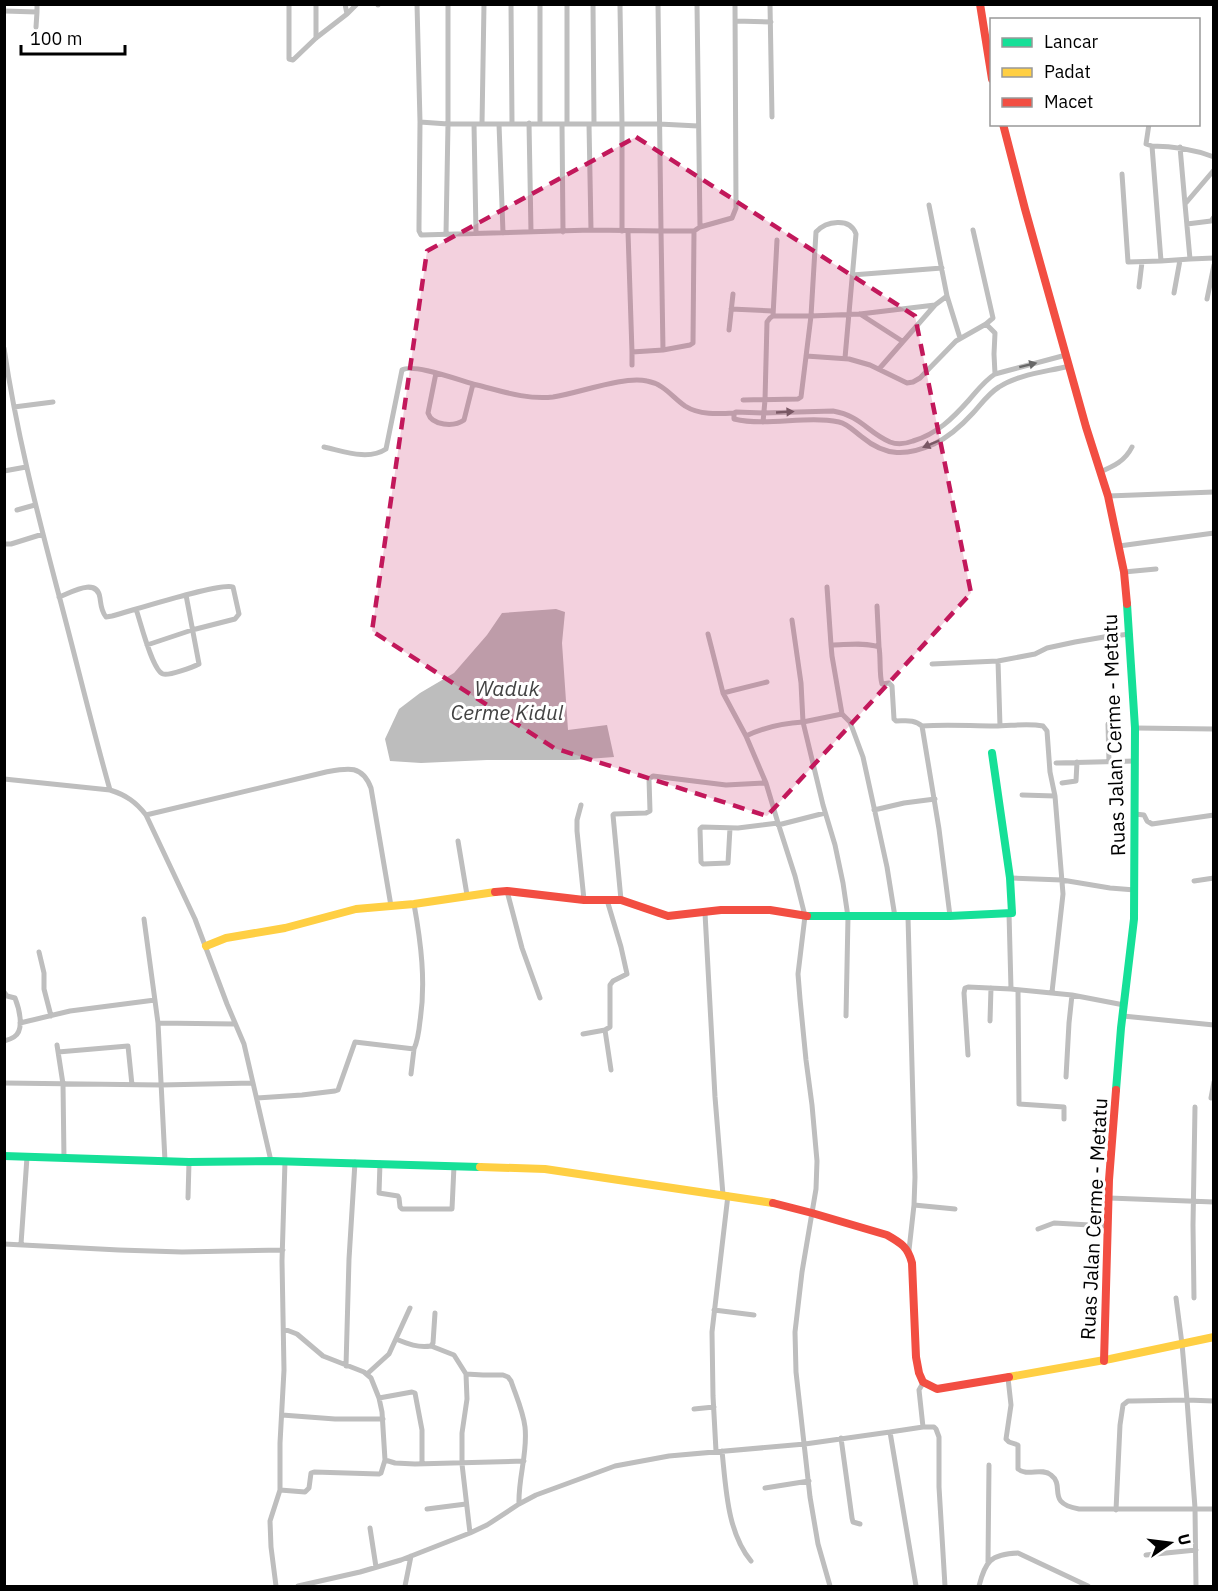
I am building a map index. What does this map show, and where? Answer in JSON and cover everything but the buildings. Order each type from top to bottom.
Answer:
[{"type":"main road","points":[[980,4],[990,66]]},
{"type":"main road","name":"Ruas Jalan Cerme - Metatu","points":[[1003,126],[1024,209],[1108,496],[1124,572],[1130,634],[1135,728],[1134,919],[1123,1016],[1109,1198],[1104,1361]]},
{"type":"main road","points":[[206,946],[226,938],[285,927],[356,909],[414,904],[507,891],[584,900],[621,900],[639,904],[668,916],[721,910],[770,910],[804,916],[848,917],[1012,913],[1010,878],[992,753]]},
{"type":"main road","points":[[4,1155],[189,1162],[380,1162],[545,1169],[777,1204],[887,1235],[898,1241],[909,1252],[912,1263],[916,1357],[923,1382],[937,1389],[1104,1361],[1214,1337]]},
{"type":"street","points":[[36,27],[37,4]]},
{"type":"street","points":[[289,4],[289,58],[293,60],[357,4]]},
{"type":"street","points":[[316,4],[316,38]]},
{"type":"street","points":[[345,4],[347,15]]},
{"type":"street","points":[[417,4],[420,122],[419,231],[421,235],[591,230],[693,231],[732,218],[736,208],[735,4]]},
{"type":"street","points":[[446,234],[448,4]]},
{"type":"street","points":[[483,124],[484,4]]},
{"type":"street","points":[[511,4],[512,123]]},
{"type":"street","points":[[540,4],[540,123]]},
{"type":"street","points":[[563,232],[567,4]]},
{"type":"street","points":[[591,230],[593,4]]},
{"type":"street","points":[[621,4],[625,232],[632,365]]},
{"type":"street","points":[[658,4],[663,350]]},
{"type":"street","points":[[697,4],[700,227]]},
{"type":"street","points":[[771,4],[772,117]]},
{"type":"street","points":[[4,10],[37,12]]},
{"type":"street","points":[[735,21],[771,22]]},
{"type":"street","points":[[420,122],[698,126]]},
{"type":"street","points":[[529,123],[531,232]]},
{"type":"street","points":[[474,124],[476,233]]},
{"type":"street","points":[[499,124],[503,233]]},
{"type":"street","points":[[1149,126],[1146,144],[1180,147],[1214,157]]},
{"type":"street","points":[[1152,146],[1161,261]]},
{"type":"street","points":[[1180,147],[1190,259]]},
{"type":"street","points":[[1185,204],[1214,170]]},
{"type":"street","points":[[1122,174],[1128,262],[1214,258]]},
{"type":"street","points":[[929,204],[947,296],[960,338]]},
{"type":"street","points":[[1187,224],[1213,220]]},
{"type":"street","points":[[743,400],[798,399],[801,397],[818,229],[844,222],[855,229],[856,234],[845,358]]},
{"type":"street","points":[[806,356],[845,358],[870,364],[903,382],[913,382],[920,378],[956,341],[993,318],[973,230]]},
{"type":"street","points":[[632,352],[663,350],[693,343],[693,231]]},
{"type":"street","points":[[763,422],[767,322],[773,314],[777,240]]},
{"type":"street","points":[[1174,293],[1180,260]]},
{"type":"street","points":[[1139,287],[1142,262]]},
{"type":"street","points":[[1207,300],[1214,265]]},
{"type":"street","points":[[852,275],[942,268]]},
{"type":"street","points":[[729,330],[733,294]]},
{"type":"street","points":[[879,369],[935,305],[947,296]]},
{"type":"street","points":[[731,309],[811,316],[860,314],[935,305]]},
{"type":"street","points":[[860,314],[902,341]]},
{"type":"street","points":[[986,324],[995,333],[995,374]]},
{"type":"street","points":[[4,348],[35,505],[110,790]]},
{"type":"street","points":[[324,447],[364,455],[382,452],[386,449],[402,370],[410,368],[530,398],[548,397],[620,382],[641,380],[661,386],[684,405],[697,411],[714,414],[820,411],[843,413],[855,417],[890,442],[899,444],[932,435],[995,374],[1066,355]]},
{"type":"street","points":[[734,413],[734,420],[763,422],[810,420],[842,423],[879,449],[896,454],[914,451],[947,436],[997,388],[1012,380],[1069,366]]},
{"type":"street","points":[[436,373],[428,413],[434,422],[458,424],[464,420],[474,384]]},
{"type":"street","points":[[14,406],[52,402]]},
{"type":"street","points":[[966,404],[974,412]]},
{"type":"street","points":[[954,415],[962,424]]},
{"type":"street","points":[[896,454],[899,444]]},
{"type":"street","points":[[1100,472],[1122,461],[1132,447]]},
{"type":"street","points":[[4,471],[26,467]]},
{"type":"street","points":[[1108,496],[1214,492]]},
{"type":"street","points":[[17,510],[35,505]]},
{"type":"street","points":[[1119,546],[1214,533]]},
{"type":"street","points":[[4,544],[43,534]]},
{"type":"street","points":[[1124,572],[1156,569]]},
{"type":"street","points":[[59,597],[90,586],[96,588],[102,613],[106,617],[186,595],[231,585],[233,587],[239,614],[235,619],[147,645]]},
{"type":"street","points":[[827,588],[832,656],[842,714],[850,722],[863,757],[887,867],[895,916]]},
{"type":"street","points":[[136,609],[153,661],[159,672],[168,674],[199,664],[186,595]]},
{"type":"street","points":[[877,606],[880,680],[882,684],[889,683],[892,686],[894,719],[896,721],[913,720],[922,726],[935,799],[950,916]]},
{"type":"street","points":[[792,620],[801,683],[803,722],[839,864],[848,917],[846,1016]]},
{"type":"street","points":[[708,634],[723,693],[746,736],[766,783],[795,876],[804,916],[798,974],[817,1161],[816,1189],[795,1332],[796,1372],[818,1544],[830,1587]]},
{"type":"street","points":[[932,664],[998,661],[1035,654],[1057,646],[1130,634]]},
{"type":"street","points":[[831,645],[877,645],[879,647]]},
{"type":"street","points":[[998,661],[1000,726]]},
{"type":"street","points":[[723,693],[767,682]]},
{"type":"street","points":[[746,736],[764,729],[842,714]]},
{"type":"street","points":[[1108,723],[1109,762]]},
{"type":"street","points":[[922,726],[1035,724],[1043,726],[1047,731],[1063,894],[1052,992]]},
{"type":"street","points":[[1135,728],[1214,729]]},
{"type":"street","points":[[1056,763],[1135,761]]},
{"type":"street","points":[[1062,783],[1076,781],[1077,762]]},
{"type":"street","points":[[146,815],[326,772],[345,768],[353,769],[364,775],[371,788],[391,906]]},
{"type":"street","points":[[621,900],[613,817],[614,814],[650,812],[649,779],[653,776],[733,785],[766,783]]},
{"type":"street","points":[[4,779],[110,790],[136,802],[146,815],[195,919],[244,1044],[271,1161]]},
{"type":"street","points":[[1022,795],[1055,796]]},
{"type":"street","points":[[874,810],[935,799]]},
{"type":"street","points":[[581,805],[577,831],[584,900]]},
{"type":"street","points":[[730,828],[728,863],[703,864],[700,858],[700,829],[778,824],[825,813]]},
{"type":"street","points":[[1135,814],[1144,815],[1152,824],[1214,815]]},
{"type":"street","points":[[458,841],[467,895]]},
{"type":"street","points":[[1010,878],[1062,880],[1135,890]]},
{"type":"street","points":[[1194,881],[1214,878]]},
{"type":"street","points":[[507,891],[522,948],[540,998]]},
{"type":"street","points":[[583,1034],[610,1027],[610,985],[627,974],[607,900]]},
{"type":"street","points":[[411,1074],[423,997],[421,947],[414,904]]},
{"type":"street","points":[[705,913],[714,1086],[725,1195],[712,1332],[714,1407],[719,1451],[734,1527],[738,1541],[751,1562]]},
{"type":"street","points":[[1009,913],[1011,989]]},
{"type":"street","points":[[908,917],[914,1111],[914,1205],[909,1252]]},
{"type":"street","points":[[144,919],[158,1023],[165,1161]]},
{"type":"street","points":[[39,951],[44,973],[44,989],[51,1016]]},
{"type":"street","points":[[968,1055],[964,993],[965,988],[968,987],[1052,992],[1124,1005]]},
{"type":"street","points":[[990,1021],[991,988]]},
{"type":"street","points":[[1018,990],[1019,1104],[1064,1107],[1064,1119]]},
{"type":"street","points":[[4,992],[7,996],[15,998],[20,1023],[17,1035],[4,1041]]},
{"type":"street","points":[[1066,1077],[1072,995]]},
{"type":"street","points":[[20,1023],[70,1011],[155,1000]]},
{"type":"street","points":[[1123,1016],[1214,1025]]},
{"type":"street","points":[[158,1023],[235,1024]]},
{"type":"street","points":[[605,1030],[611,1070]]},
{"type":"street","points":[[257,1098],[338,1090],[355,1042],[414,1049]]},
{"type":"street","points":[[64,1159],[63,1084],[57,1049],[128,1046],[132,1085]]},
{"type":"street","points":[[1211,1098],[1214,1082]]},
{"type":"street","points":[[4,1083],[161,1085],[253,1083]]},
{"type":"street","points":[[1194,1107],[1194,1298]]},
{"type":"street","points":[[21,1244],[27,1157]]},
{"type":"street","points":[[276,1587],[270,1521],[280,1490],[284,1370],[285,1161]]},
{"type":"street","points":[[188,1198],[189,1162]]},
{"type":"street","points":[[346,1366],[355,1162]]},
{"type":"street","points":[[380,1162],[379,1193],[398,1196],[402,1209],[452,1209],[454,1165]]},
{"type":"street","points":[[1109,1198],[1214,1202]]},
{"type":"street","points":[[914,1205],[955,1209]]},
{"type":"street","points":[[1038,1229],[1054,1223],[1108,1226]]},
{"type":"street","points":[[4,1244],[182,1252],[283,1250]]},
{"type":"street","points":[[1176,1298],[1182,1344],[1195,1508],[1196,1587]]},
{"type":"street","points":[[367,1374],[389,1354],[410,1308]]},
{"type":"street","points":[[714,1310],[754,1315]]},
{"type":"street","points":[[431,1346],[435,1313]]},
{"type":"street","points":[[280,1490],[305,1492],[309,1488],[310,1473],[314,1472],[380,1474],[385,1460],[383,1419],[379,1398],[367,1374],[323,1356],[297,1334],[284,1329]]},
{"type":"street","points":[[396,1339],[418,1347],[431,1346],[454,1355],[466,1374],[462,1464],[470,1533]]},
{"type":"street","points":[[466,1374],[503,1375],[511,1381],[526,1429],[519,1504]]},
{"type":"street","points":[[1008,1378],[1011,1405],[1006,1439],[1018,1445],[1020,1471],[1052,1475],[1059,1498],[1065,1506],[1079,1509],[1116,1510],[1214,1509]]},
{"type":"street","points":[[923,1382],[919,1390],[923,1427]]},
{"type":"street","points":[[379,1398],[415,1393],[422,1430],[422,1464]]},
{"type":"street","points":[[1116,1510],[1120,1425],[1124,1405],[1128,1401],[1214,1401]]},
{"type":"street","points":[[694,1409],[714,1407]]},
{"type":"street","points":[[282,1415],[335,1419],[383,1419]]},
{"type":"street","points":[[298,1587],[324,1583],[411,1556],[487,1525],[536,1495],[615,1466],[679,1454],[805,1444],[934,1427],[938,1432],[945,1587]]},
{"type":"street","points":[[890,1432],[916,1587]]},
{"type":"street","points":[[841,1438],[852,1518],[853,1522],[860,1524]]},
{"type":"street","points":[[385,1460],[395,1463],[422,1464],[524,1461]]},
{"type":"street","points":[[988,1562],[989,1465]]},
{"type":"street","points":[[765,1488],[809,1481]]},
{"type":"street","points":[[427,1509],[466,1504]]},
{"type":"street","points":[[370,1528],[376,1567]]},
{"type":"street","points":[[1146,1555],[1196,1550]]},
{"type":"street","points":[[979,1587],[988,1562],[1008,1553],[1018,1553],[1088,1587]]},
{"type":"street","points":[[405,1587],[411,1556]]},
{"type":"highlighted area","points":[[636,137],[915,316],[971,593],[767,816],[554,748],[372,631],[427,251]]},
{"type":"water","name":"Waduk Cerme Kidul","points":[[556,609],[565,612],[562,643],[568,730],[607,725],[614,757],[421,763],[390,761],[385,739],[399,709],[420,693],[454,673],[487,635],[502,613]]},
{"type":"traffic: fast","points":[[1116,1090],[1134,919],[1135,728],[1127,604]]},
{"type":"traffic: fast","points":[[807,916],[950,916],[1012,913],[1010,878],[992,753]]},
{"type":"traffic: fast","points":[[4,1156],[480,1167]]},
{"type":"traffic: slow","points":[[206,946],[226,938],[285,928],[356,909],[414,904],[495,892]]},
{"type":"traffic: slow","points":[[480,1167],[545,1169],[773,1203]]},
{"type":"traffic: slow","points":[[1009,1377],[1214,1337]]},
{"type":"traffic: jam","points":[[980,4],[990,66]]},
{"type":"traffic: jam","points":[[1004,126],[1086,427],[1108,496],[1124,572],[1127,604]]},
{"type":"traffic: jam","points":[[495,892],[507,891],[584,900],[621,900],[668,916],[721,910],[770,910],[807,916]]},
{"type":"traffic: jam","points":[[1104,1361],[1109,1180],[1116,1090]]},
{"type":"traffic: jam","points":[[773,1203],[887,1235],[906,1249],[912,1263],[916,1357],[923,1382],[937,1389],[1009,1377]]}]
